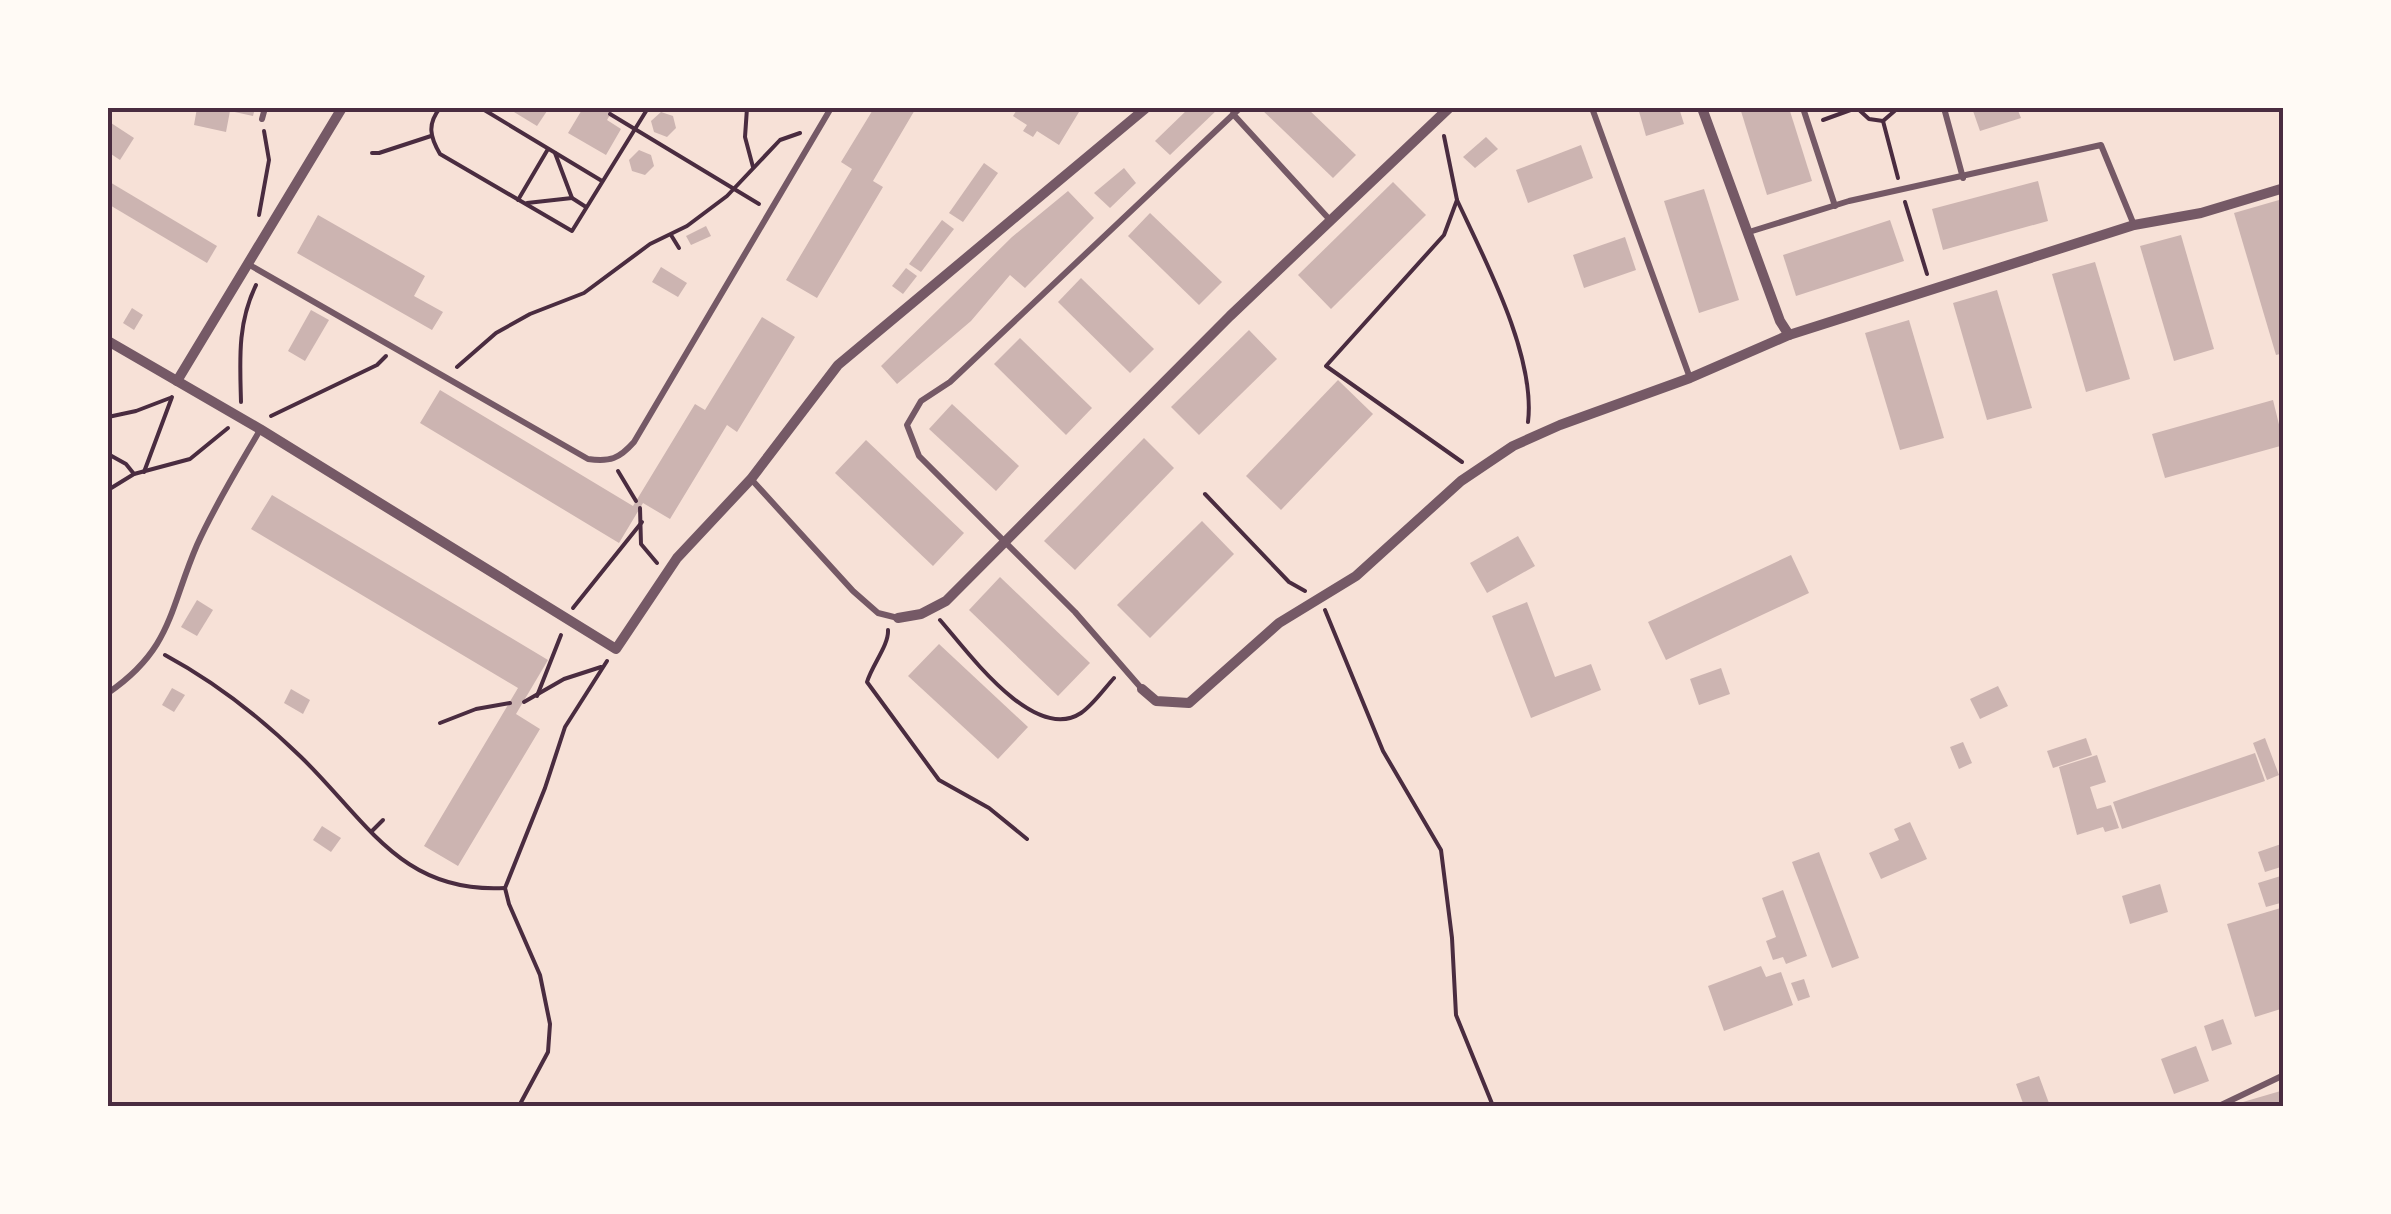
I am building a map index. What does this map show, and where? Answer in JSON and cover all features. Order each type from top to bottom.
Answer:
[{"type":"street","points":[[177,380],[342,108]]},
{"type":"street","points":[[108,342],[260,429],[616,649],[676,558],[752,479],[838,365],[1145,108]]},
{"type":"street","points":[[892,617],[921,614],[946,601],[1330,221],[1450,108]]},
{"type":"street","points":[[1702,108],[1788,335]]},
{"type":"street","points":[[1142,690],[1156,701],[1189,704],[1279,623],[1356,576],[1461,481],[1526,440],[1560,424],[1690,378],[1788,335],[1931,288],[2134,225],[2201,213],[2284,188]]},
{"type":"lane","points":[[262,119],[264,108]]},
{"type":"lane","points":[[246,263],[588,459],[621,457],[634,442],[832,108]]},
{"type":"lane","points":[[1142,690],[1006,540],[919,456],[906,425],[921,401],[950,382],[1240,108]]},
{"type":"lane","points":[[1592,108],[1690,378]]},
{"type":"lane","points":[[1803,108],[1835,206]]},
{"type":"lane","points":[[1944,108],[1963,178]]},
{"type":"lane","points":[[1233,114],[1330,221]]},
{"type":"lane","points":[[1748,232],[1835,206],[2101,145],[2134,225]]},
{"type":"lane","points":[[108,693],[156,650],[196,548],[260,429]]},
{"type":"lane","points":[[752,479],[853,591],[878,613],[892,617]]},
{"type":"lane","points":[[2220,1106],[2284,1075]]},
{"type":"path","points":[[440,108],[433,117],[431,136],[440,154],[572,231],[648,108]]},
{"type":"path","points":[[482,108],[602,182]]},
{"type":"path","points":[[747,108],[745,137],[752,167]]},
{"type":"path","points":[[1809,124],[1857,108],[1869,119],[1883,121],[1898,108]]},
{"type":"path","points":[[610,114],[772,212]]},
{"type":"path","points":[[1440,116],[1457,200],[1503,301],[1514,339],[1530,409],[1526,440]]},
{"type":"path","points":[[257,245],[259,206],[270,160],[262,119]]},
{"type":"path","points":[[1883,121],[1931,288]]},
{"type":"path","points":[[447,378],[465,357],[496,333],[530,314],[584,293],[611,270],[687,226],[734,188],[780,140],[818,131]]},
{"type":"path","points":[[372,152],[379,154],[431,136]]},
{"type":"path","points":[[520,202],[548,149]]},
{"type":"path","points":[[554,152],[572,198],[586,207]]},
{"type":"path","points":[[520,202],[572,198]]},
{"type":"path","points":[[1457,200],[1444,235],[1326,366],[1476,471]]},
{"type":"path","points":[[670,234],[679,248]]},
{"type":"path","points":[[242,404],[239,347],[246,306],[262,272]]},
{"type":"path","points":[[267,418],[377,365],[394,347]]},
{"type":"path","points":[[144,472],[177,380]]},
{"type":"path","points":[[108,417],[172,397]]},
{"type":"path","points":[[108,490],[134,474],[190,459],[222,436],[232,423]]},
{"type":"path","points":[[108,454],[126,464],[134,474]]},
{"type":"path","points":[[612,459],[636,501]]},
{"type":"path","points":[[1205,494],[1289,582],[1320,598],[1384,752],[1441,850],[1456,1015],[1493,1106]]},
{"type":"path","points":[[640,508],[641,544],[666,574]]},
{"type":"path","points":[[537,696],[566,618],[642,522]]},
{"type":"path","points":[[930,609],[980,666],[1026,710],[1052,721],[1080,714],[1124,668]]},
{"type":"path","points":[[892,617],[888,639],[873,662],[867,682],[939,780],[989,808],[1027,839]]},
{"type":"path","points":[[520,1106],[548,1052],[550,1024],[540,975],[508,904],[506,888],[546,788],[565,727],[616,649]]},
{"type":"path","points":[[156,650],[209,679],[278,736],[410,867],[427,877],[469,888],[506,888]]},
{"type":"path","points":[[524,702],[564,679],[602,667]]},
{"type":"path","points":[[440,723],[476,709],[510,702]]},
{"type":"path","points":[[372,832],[383,820]]},
{"type":"building","points":[[197,108],[255,108],[253,116],[230,111],[226,132],[194,125]]},
{"type":"building","points":[[517,108],[549,108],[537,126],[514,112]]},
{"type":"building","points":[[583,108],[614,108],[607,120],[621,129],[606,155],[568,133]]},
{"type":"building","points":[[874,108],[916,108],[873,181],[883,187],[817,298],[786,280],[852,169],[841,162]]},
{"type":"building","points":[[1018,108],[1071,108],[1079,112],[1059,145],[1037,131],[1033,137],[1023,131],[1027,125],[1013,116]]},
{"type":"building","points":[[1189,108],[1219,108],[1170,155],[1155,141]]},
{"type":"building","points":[[1260,108],[1307,108],[1356,155],[1333,178]]},
{"type":"building","points":[[1638,108],[1679,108],[1684,124],[1646,136]]},
{"type":"building","points":[[1740,108],[1789,108],[1812,181],[1767,195]]},
{"type":"building","points":[[1972,108],[2017,108],[2021,118],[1980,131]]},
{"type":"building","points":[[661,112],[673,116],[676,128],[667,137],[654,132],[651,121]]},
{"type":"building","points":[[108,121],[134,138],[120,160],[108,152]]},
{"type":"building","points":[[1486,137],[1498,149],[1475,168],[1463,157]]},
{"type":"building","points":[[1581,145],[1593,178],[1528,203],[1516,170]]},
{"type":"building","points":[[639,150],[651,155],[654,166],[645,175],[632,171],[629,160]]},
{"type":"building","points":[[984,163],[998,173],[963,222],[949,213]]},
{"type":"building","points":[[1124,168],[1136,183],[1110,208],[1094,193]]},
{"type":"building","points":[[108,181],[217,246],[207,263],[108,204]]},
{"type":"building","points":[[2038,181],[2048,221],[1943,250],[1932,209]]},
{"type":"building","points":[[1393,182],[1426,215],[1331,309],[1298,275]]},
{"type":"building","points":[[1704,189],[1739,300],[1699,313],[1664,201]]},
{"type":"building","points":[[1068,191],[1094,218],[1025,288],[1010,275],[971,321],[897,384],[881,366],[1012,237]]},
{"type":"building","points":[[2279,200],[2284,216],[2284,353],[2276,355],[2234,213]]},
{"type":"building","points":[[1150,213],[1222,282],[1199,305],[1128,236]]},
{"type":"building","points":[[318,215],[425,276],[414,296],[443,312],[432,330],[297,253]]},
{"type":"building","points":[[942,220],[954,229],[921,272],[909,264]]},
{"type":"building","points":[[1890,220],[1904,261],[1796,296],[1783,255]]},
{"type":"building","points":[[706,226],[711,236],[691,245],[686,236]]},
{"type":"building","points":[[2181,235],[2214,349],[2174,361],[2140,246]]},
{"type":"building","points":[[1625,237],[1636,270],[1584,288],[1573,255]]},
{"type":"building","points":[[2095,262],[2130,379],[2086,392],[2052,274]]},
{"type":"building","points":[[661,267],[687,283],[678,297],[652,282]]},
{"type":"building","points":[[906,268],[917,276],[903,294],[892,286]]},
{"type":"building","points":[[1081,278],[1154,349],[1130,373],[1058,302]]},
{"type":"building","points":[[1997,290],[2032,408],[1987,420],[1953,303]]},
{"type":"building","points":[[132,308],[143,315],[134,330],[123,323]]},
{"type":"building","points":[[311,310],[329,320],[305,361],[288,351]]},
{"type":"building","points":[[762,317],[795,337],[737,432],[727,425],[670,519],[643,503],[619,543],[420,423],[440,390],[633,506],[695,404],[705,410]]},
{"type":"building","points":[[1909,320],[1944,438],[1900,450],[1865,333]]},
{"type":"building","points":[[1249,330],[1277,359],[1199,435],[1171,407]]},
{"type":"building","points":[[1020,338],[1092,408],[1066,435],[994,364]]},
{"type":"building","points":[[1338,380],[1373,414],[1281,510],[1246,476]]},
{"type":"building","points":[[2273,400],[2284,445],[2165,478],[2152,434]]},
{"type":"building","points":[[952,404],[1019,466],[996,491],[929,429]]},
{"type":"building","points":[[1144,438],[1174,468],[1075,570],[1044,541]]},
{"type":"building","points":[[866,440],[964,533],[933,566],[835,473]]},
{"type":"building","points":[[272,495],[548,660],[516,714],[540,729],[458,866],[424,846],[518,688],[251,529]]},
{"type":"building","points":[[1202,521],[1234,554],[1150,638],[1117,605]]},
{"type":"building","points":[[1518,536],[1535,566],[1487,593],[1470,563]]},
{"type":"building","points":[[1791,555],[1809,593],[1666,660],[1648,622]]},
{"type":"building","points":[[1000,577],[1090,663],[1058,696],[969,610]]},
{"type":"building","points":[[197,600],[213,610],[197,636],[181,627]]},
{"type":"building","points":[[1527,602],[1555,677],[1591,664],[1601,690],[1531,718],[1492,616]]},
{"type":"building","points":[[939,644],[1028,727],[998,759],[908,676]]},
{"type":"building","points":[[1721,668],[1730,694],[1699,705],[1690,679]]},
{"type":"building","points":[[1998,686],[2008,706],[1980,719],[1970,699]]},
{"type":"building","points":[[172,688],[185,695],[174,712],[162,705]]},
{"type":"building","points":[[291,689],[310,700],[303,714],[284,703]]},
{"type":"building","points":[[2086,738],[2092,755],[2053,768],[2047,751]]},
{"type":"building","points":[[2265,738],[2279,775],[2267,780],[2253,743]]},
{"type":"building","points":[[1963,742],[1972,763],[1959,769],[1950,747]]},
{"type":"building","points":[[2255,753],[2265,781],[2122,829],[2113,802]]},
{"type":"building","points":[[2097,755],[2106,782],[2090,787],[2097,809],[2111,805],[2119,828],[2105,832],[2103,827],[2077,835],[2059,767]]},
{"type":"building","points":[[1910,822],[1927,859],[1881,879],[1869,853],[1899,840],[1894,829]]},
{"type":"building","points":[[322,826],[341,838],[331,852],[313,840]]},
{"type":"building","points":[[2284,843],[2284,866],[2265,872],[2258,852]]},
{"type":"building","points":[[1819,852],[1859,958],[1832,968],[1792,862]]},
{"type":"building","points":[[2284,875],[2284,902],[2266,907],[2258,883]]},
{"type":"building","points":[[2160,884],[2168,912],[2130,924],[2122,896]]},
{"type":"building","points":[[1783,890],[1807,956],[1786,964],[1783,957],[1773,960],[1766,941],[1776,937],[1762,898]]},
{"type":"building","points":[[2284,907],[2284,1008],[2255,1017],[2227,924]]},
{"type":"building","points":[[1761,966],[1766,977],[1781,972],[1793,1005],[1724,1031],[1708,986]]},
{"type":"building","points":[[1804,979],[1810,997],[1798,1001],[1791,983]]},
{"type":"building","points":[[2223,1019],[2232,1044],[2212,1051],[2204,1026]]},
{"type":"building","points":[[2196,1046],[2209,1081],[2174,1094],[2161,1059]]},
{"type":"building","points":[[2039,1076],[2050,1106],[2024,1106],[2016,1084]]},
{"type":"building","points":[[2284,1090],[2284,1106],[2244,1106],[2243,1102]]}]
